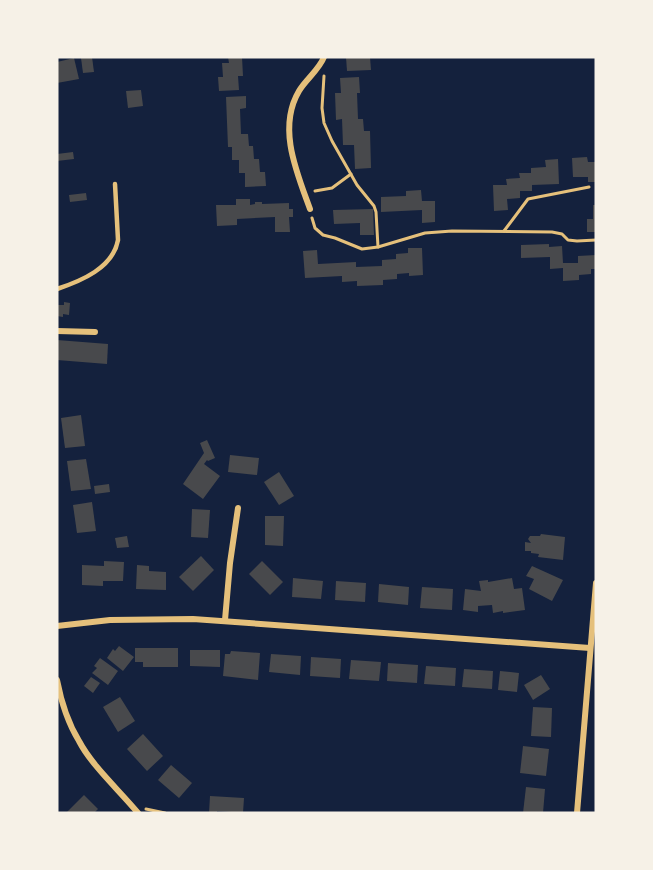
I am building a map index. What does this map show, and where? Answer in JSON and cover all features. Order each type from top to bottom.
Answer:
[{"type":"street","points":[[310,209],[293,160],[290,114],[298,91],[323,60]]},
{"type":"street","points":[[57,331],[95,332]]},
{"type":"street","points":[[225,620],[238,508]]},
{"type":"street","points":[[577,813],[596,583]]},
{"type":"street","points":[[57,626],[155,619],[225,620],[590,648]]},
{"type":"street","points":[[57,680],[67,714],[79,742],[138,813]]},
{"type":"lane","points":[[57,289],[87,278],[101,267],[117,248],[115,184]]},
{"type":"path","points":[[323,60],[324,123],[357,185],[374,206],[378,247]]},
{"type":"path","points":[[306,196],[318,190],[328,190],[351,174]]},
{"type":"path","points":[[504,231],[528,199],[589,187]]},
{"type":"path","points":[[310,209],[315,228],[323,235],[362,249],[378,247],[425,233],[452,231],[552,232],[562,234],[568,240],[596,240]]},
{"type":"building","points":[[92,57],[94,72],[83,73],[81,58]]},
{"type":"building","points":[[228,57],[242,57],[243,76],[238,76],[239,90],[219,91],[218,77],[223,77],[222,63],[229,63]]},
{"type":"building","points":[[346,57],[370,57],[371,70],[347,71]]},
{"type":"building","points":[[74,58],[79,79],[57,83],[57,62]]},
{"type":"building","points":[[359,77],[358,119],[363,119],[364,131],[370,131],[371,168],[355,169],[354,145],[343,145],[342,119],[336,120],[335,93],[341,93],[340,78]]},
{"type":"building","points":[[141,90],[143,106],[128,108],[126,91]]},
{"type":"building","points":[[246,96],[246,108],[240,109],[241,134],[248,134],[249,146],[253,146],[254,159],[259,159],[260,172],[265,172],[266,186],[245,187],[245,173],[239,173],[239,160],[232,160],[232,147],[228,147],[226,97]]},
{"type":"building","points":[[73,152],[74,159],[57,161],[57,154]]},
{"type":"building","points":[[587,157],[588,162],[596,162],[596,182],[588,182],[588,177],[573,177],[572,158]]},
{"type":"building","points":[[558,159],[559,184],[532,185],[532,191],[520,191],[520,198],[507,199],[508,210],[494,211],[493,185],[507,185],[506,179],[520,178],[519,173],[531,173],[531,168],[546,167],[545,160]]},
{"type":"building","points":[[421,190],[422,201],[435,201],[435,222],[422,223],[422,210],[381,212],[381,197],[406,196],[406,191]]},
{"type":"building","points":[[86,193],[87,200],[70,202],[69,195]]},
{"type":"building","points":[[236,199],[250,199],[250,205],[255,202],[289,203],[289,209],[293,209],[293,217],[289,217],[290,232],[275,232],[275,217],[237,219],[237,225],[217,226],[216,205],[236,205]]},
{"type":"building","points":[[593,205],[596,205],[596,232],[587,232],[587,219],[593,219]]},
{"type":"building","points":[[373,209],[374,235],[360,235],[360,223],[334,224],[333,210]]},
{"type":"building","points":[[549,244],[549,247],[562,246],[563,263],[578,263],[578,256],[596,255],[596,269],[591,269],[591,274],[579,275],[579,280],[563,281],[563,268],[550,269],[550,257],[521,258],[521,245]]},
{"type":"building","points":[[408,248],[422,248],[423,275],[397,274],[397,279],[383,280],[383,285],[357,286],[357,281],[342,282],[342,276],[305,278],[303,251],[317,250],[318,264],[356,262],[356,267],[382,266],[382,260],[396,259],[396,254],[408,253]]},
{"type":"building","points":[[64,302],[70,303],[69,315],[57,316],[57,305],[64,305]]},
{"type":"building","points":[[57,340],[108,344],[107,364],[57,360]]},
{"type":"building","points":[[81,415],[85,446],[65,448],[61,418]]},
{"type":"building","points":[[207,440],[215,458],[207,460],[204,464],[220,476],[203,499],[183,484],[204,453],[200,443]]},
{"type":"building","points":[[230,455],[259,458],[257,475],[228,472]]},
{"type":"building","points":[[86,459],[91,489],[71,491],[67,461]]},
{"type":"building","points":[[279,472],[294,496],[279,505],[264,482]]},
{"type":"building","points":[[109,484],[110,492],[95,494],[94,486]]},
{"type":"building","points":[[92,502],[96,531],[77,533],[73,505]]},
{"type":"building","points":[[192,509],[210,510],[208,538],[191,537]]},
{"type":"building","points":[[265,516],[284,516],[283,546],[265,545]]},
{"type":"building","points":[[541,534],[565,537],[563,560],[538,557],[539,554],[525,551],[525,542],[531,543],[528,539],[530,536]]},
{"type":"building","points":[[127,536],[129,547],[117,548],[115,538]]},
{"type":"building","points":[[201,556],[214,570],[193,591],[179,577]]},
{"type":"building","points":[[104,561],[124,562],[123,581],[103,581],[103,586],[82,585],[82,565],[104,566]]},
{"type":"building","points":[[262,561],[283,582],[270,595],[249,574]]},
{"type":"building","points":[[137,565],[149,566],[149,571],[166,572],[166,590],[136,589]]},
{"type":"building","points":[[532,566],[563,580],[552,601],[529,589],[534,579],[526,576]]},
{"type":"building","points":[[293,578],[323,581],[321,599],[292,597]]},
{"type":"building","points":[[512,578],[514,589],[522,588],[525,610],[493,613],[492,605],[478,606],[478,612],[463,610],[465,589],[481,591],[479,581],[488,580],[488,582]]},
{"type":"building","points":[[336,581],[366,583],[365,602],[335,600]]},
{"type":"building","points":[[379,584],[409,587],[408,605],[378,602]]},
{"type":"building","points":[[422,587],[453,589],[452,610],[420,608]]},
{"type":"building","points":[[119,646],[134,657],[123,671],[107,658],[113,649],[115,651]]},
{"type":"building","points":[[135,648],[178,648],[178,667],[143,667],[143,662],[135,662]]},
{"type":"building","points":[[190,650],[220,650],[220,667],[190,666]]},
{"type":"building","points":[[231,651],[260,653],[258,680],[223,676],[225,654],[230,654]]},
{"type":"building","points":[[271,654],[301,656],[300,675],[269,672]]},
{"type":"building","points":[[311,657],[341,659],[340,678],[310,676]]},
{"type":"building","points":[[100,658],[118,671],[108,685],[92,673],[97,668],[94,666]]},
{"type":"building","points":[[351,660],[381,662],[379,681],[349,679]]},
{"type":"building","points":[[388,663],[418,665],[417,683],[387,681]]},
{"type":"building","points":[[426,666],[456,668],[455,686],[424,684]]},
{"type":"building","points":[[464,669],[493,671],[492,689],[462,687]]},
{"type":"building","points":[[500,671],[519,673],[517,692],[498,690]]},
{"type":"building","points":[[541,675],[550,689],[533,700],[524,685]]},
{"type":"building","points":[[91,677],[100,683],[93,693],[84,686]]},
{"type":"building","points":[[120,697],[135,721],[118,732],[103,707]]},
{"type":"building","points":[[533,707],[552,708],[551,737],[531,736]]},
{"type":"building","points":[[143,734],[163,756],[147,771],[127,749]]},
{"type":"building","points":[[523,746],[549,749],[546,776],[520,773]]},
{"type":"building","points":[[171,765],[192,783],[179,798],[158,780]]},
{"type":"building","points":[[526,787],[545,789],[543,813],[523,813]]},
{"type":"building","points":[[84,795],[98,809],[94,813],[66,813]]},
{"type":"building","points":[[210,796],[244,798],[243,813],[217,811],[217,813],[209,813]]}]
